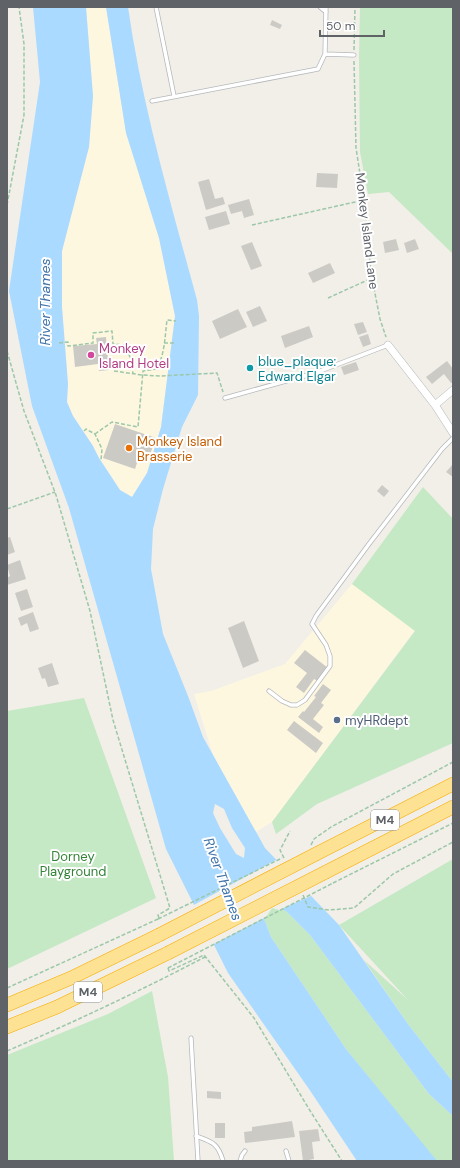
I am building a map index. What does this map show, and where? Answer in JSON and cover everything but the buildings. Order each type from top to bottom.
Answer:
[{"type":"highway","name":"M4","points":[[7,1005],[71,978],[159,935],[313,849],[453,784]]},
{"type":"highway","name":"M4","points":[[7,1027],[57,1007],[168,953],[330,878],[453,807]]},
{"type":"street","points":[[388,345],[435,405],[453,433]]},
{"type":"street","points":[[435,405],[453,390]]},
{"type":"lane","points":[[156,7],[174,96]]},
{"type":"lane","points":[[152,101],[318,69],[325,54],[326,9],[320,7]]},
{"type":"lane","points":[[325,54],[354,55]]},
{"type":"lane","points":[[225,398],[315,373],[388,345]]},
{"type":"lane","points":[[268,691],[282,701],[291,705],[297,705],[305,700],[330,666],[330,656],[326,645],[312,624],[316,616],[442,449],[453,438]]},
{"type":"lane","points":[[191,1038],[198,1161]]},
{"type":"lane","points":[[196,1136],[212,1142],[220,1150],[223,1161]]},
{"type":"lane","points":[[240,1161],[245,1151]]},
{"type":"lane","points":[[286,1151],[289,1161]]},
{"type":"path","points":[[7,205],[24,115],[24,44],[20,7]]},
{"type":"path","name":"Monkey Island Lane","points":[[355,7],[354,55],[356,148],[364,200],[372,278],[380,319],[388,345]]},
{"type":"path","points":[[252,225],[364,200]]},
{"type":"path","points":[[328,298],[372,278]]},
{"type":"path","points":[[95,434],[112,422],[138,427],[143,371],[156,368],[160,364],[166,320],[176,321]]},
{"type":"path","points":[[59,343],[68,342],[68,346],[93,343],[93,333],[112,331],[113,344],[125,345],[130,357],[133,374]]},
{"type":"path","points":[[164,342],[174,343]]},
{"type":"path","points":[[7,351],[24,411],[55,492],[90,611],[113,720],[170,908],[158,915],[159,919]]},
{"type":"path","points":[[114,371],[160,376],[217,373],[225,398]]},
{"type":"path","points":[[84,431],[86,429],[95,434],[102,449],[100,460]]},
{"type":"path","points":[[7,509],[55,492]]},
{"type":"path","points":[[313,849],[314,839],[331,827],[453,762]]},
{"type":"path","points":[[342,1161],[254,1018],[204,955],[169,971],[168,968],[330,878],[453,823]]},
{"type":"path","points":[[287,864],[280,850],[290,831]]},
{"type":"path","points":[[301,892],[308,906],[329,910],[354,908],[393,874],[453,842]]},
{"type":"path","points":[[7,988],[159,919],[290,855]]},
{"type":"path","points":[[7,1051],[146,988],[205,957]]},
{"type":"shaded area","points":[[86,7],[106,7],[126,133],[159,238],[175,316],[161,427],[147,473],[132,497],[120,490],[73,416],[67,402],[68,384],[62,307],[62,251],[89,147],[93,96]]},
{"type":"shaded area","points":[[352,584],[415,630],[272,822],[253,834],[213,755],[194,694],[211,691],[285,664]]},
{"type":"green space","points":[[360,7],[453,7],[452,253],[389,192],[368,194],[360,152]]},
{"type":"green space","points":[[423,487],[453,519],[453,743],[317,804],[276,834],[272,822],[415,631],[352,584]]},
{"type":"green space","name":"Dorney Playground","points":[[84,698],[156,898],[7,969],[7,711]]},
{"type":"green space","points":[[453,859],[453,1082],[408,1024],[364,960],[408,1000],[339,925]]},
{"type":"green space","points":[[271,906],[286,911],[310,935],[429,1094],[453,1116],[453,1161],[437,1161],[434,1159],[346,1049],[271,937],[263,916]]},
{"type":"green space","points":[[152,991],[168,1077],[174,1161],[7,1161],[7,1055],[108,1014]]},
{"type":"water","name":"River Thames","points":[[33,7],[86,7],[93,96],[89,147],[62,251],[62,307],[68,384],[67,402],[73,416],[120,490],[132,497],[147,473],[161,427],[175,316],[159,238],[126,133],[106,7],[128,7],[149,118],[167,191],[197,300],[199,316],[198,395],[182,427],[163,489],[153,529],[151,569],[163,634],[203,737],[265,848],[339,925],[408,1024],[453,1082],[453,1116],[429,1094],[310,935],[286,911],[271,906],[263,916],[271,937],[346,1049],[437,1161],[357,1161],[228,973],[166,849],[69,508],[32,406],[9,291],[40,82]],"holes":[[[215,804],[224,809],[232,828],[245,848],[244,858],[236,854],[220,828],[213,813]]]},
{"type":"pier","points":[[278,859],[313,895],[279,910],[272,908],[266,917],[212,945],[192,906]]},
{"type":"place","name":"Monkey Island Hotel","points":[[91,355]]},
{"type":"place","name":"blue_plaque: Edward Elgar","points":[[250,368]]},
{"type":"place","name":"Monkey Island Brasserie","points":[[129,448]]},
{"type":"place","name":"myHRdept","points":[[337,720]]}]
